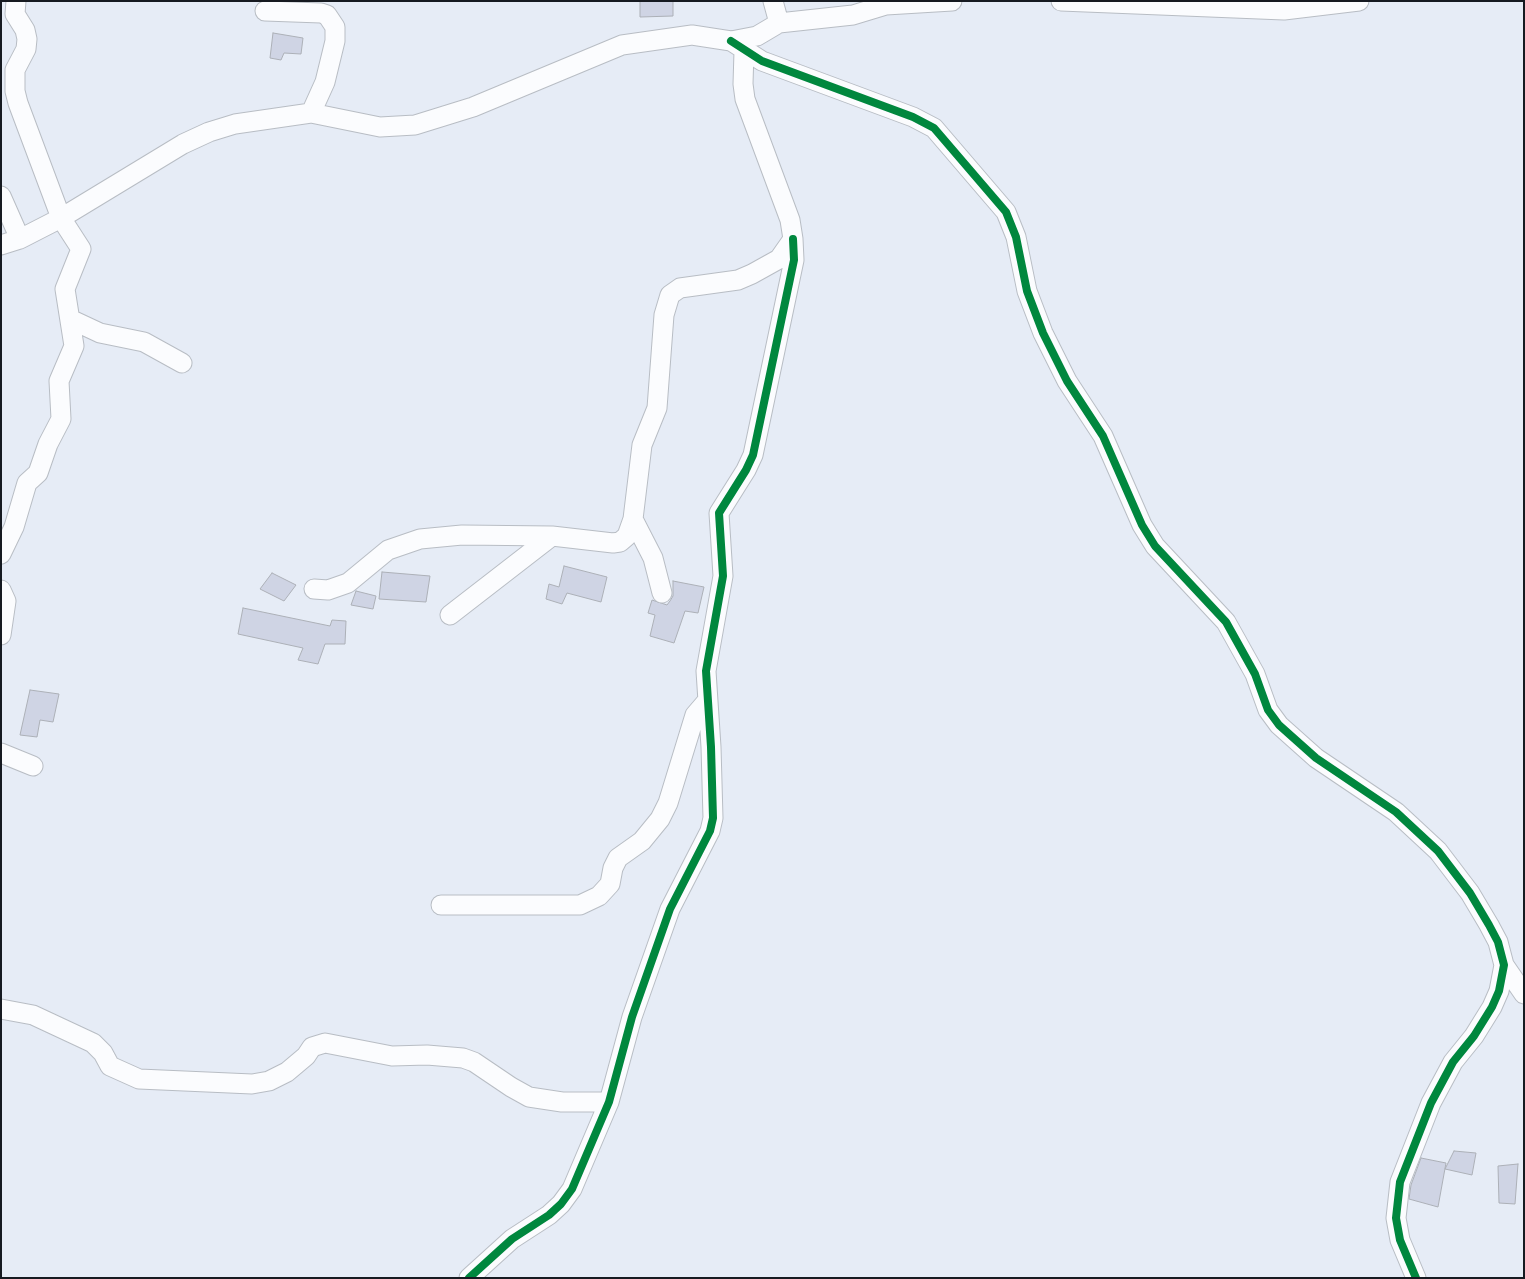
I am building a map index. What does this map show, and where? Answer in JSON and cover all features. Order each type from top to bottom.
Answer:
[{"type":"street","points":[[1,554],[14,527],[27,483],[38,473],[48,444],[61,419],[59,381],[74,346],[65,300],[66,283],[81,249],[61,218],[24,122],[15,91],[15,70],[26,49],[27,39],[25,30],[15,14],[16,1]]},
{"type":"street","points":[[773,1],[779,23]]},
{"type":"street","points":[[738,46],[779,23],[853,15],[886,5],[952,1]]},
{"type":"street","points":[[1060,1],[1284,10],[1358,1]]},
{"type":"street","points":[[265,11],[321,12],[327,15],[335,27],[335,41],[325,82],[311,113]]},
{"type":"street","points":[[1,245],[20,239],[61,218],[150,162],[209,132],[234,124],[269,117],[311,113],[373,126],[390,128],[408,126],[472,107],[622,46],[692,35],[738,46],[762,61],[913,117],[934,128],[1006,212],[1016,238],[1027,291],[1043,333],[1067,381],[1103,436],[1142,525],[1154,546],[1226,622],[1255,674],[1268,710],[1279,725],[1316,758],[1396,812],[1438,852],[1470,893],[1498,942],[1504,965],[1524,994]]},
{"type":"street","points":[[469,1278],[512,1239],[540,1222],[561,1204],[572,1189],[609,1102],[632,1017],[670,909],[710,831],[713,818],[712,747],[706,671],[723,576],[719,513],[746,470],[753,455],[794,260],[790,220],[745,99],[738,46]]},
{"type":"street","points":[[743,84],[762,61]]},
{"type":"street","points":[[1,196],[20,239]]},
{"type":"street","points":[[314,588],[328,590],[348,583],[388,550],[420,539],[462,536],[552,536],[620,542],[627,536],[633,519],[640,453],[656,408],[664,315],[670,295],[680,288],[738,280],[752,274],[779,259],[793,239]]},
{"type":"street","points":[[70,319],[100,333],[144,342],[182,363]]},
{"type":"street","points":[[633,519],[653,558],[662,593]]},
{"type":"street","points":[[450,615],[552,536]]},
{"type":"street","points":[[1,590],[6,601],[1,635]]},
{"type":"street","points":[[441,905],[580,904],[599,896],[610,884],[613,868],[618,858],[642,840],[660,819],[668,803],[695,715],[707,701]]},
{"type":"street","points":[[1,753],[34,766]]},
{"type":"street","points":[[1416,1278],[1400,1240],[1396,1218],[1400,1182],[1431,1103],[1453,1062],[1492,1007],[1499,991],[1504,965]]},
{"type":"street","points":[[1,1009],[33,1015],[93,1043],[103,1053],[110,1066],[139,1078],[252,1084],[269,1081],[287,1072],[306,1056],[312,1047],[325,1043],[392,1056],[427,1055],[463,1058],[474,1062],[529,1097],[562,1102],[609,1102]]},
{"type":"building","points":[[640,1],[673,1],[673,16],[640,17]]},
{"type":"building","points":[[273,33],[303,38],[301,54],[284,53],[281,60],[270,58]]},
{"type":"building","points":[[564,566],[607,577],[601,602],[567,593],[562,604],[546,599],[549,584],[559,587]]},
{"type":"building","points":[[382,572],[430,576],[426,602],[379,599]]},
{"type":"building","points":[[272,573],[296,585],[284,601],[260,589]]},
{"type":"building","points":[[673,581],[704,587],[698,613],[685,611],[674,643],[650,636],[655,615],[648,613],[652,600],[667,605],[673,596]]},
{"type":"building","points":[[356,591],[376,596],[373,609],[351,605]]},
{"type":"building","points":[[243,608],[330,626],[332,620],[346,621],[345,644],[325,644],[318,664],[298,660],[303,648],[238,634]]},
{"type":"building","points":[[30,690],[59,694],[53,722],[40,720],[37,737],[20,735]]},
{"type":"building","points":[[1454,1151],[1476,1153],[1472,1175],[1445,1169]]},
{"type":"building","points":[[1421,1158],[1446,1163],[1438,1207],[1409,1199],[1411,1185]]},
{"type":"building","points":[[1518,1164],[1515,1204],[1499,1203],[1498,1166]]},
{"type":"cycle path","points":[[731,41],[762,61],[913,117],[934,128],[1006,212],[1016,237],[1027,291],[1043,333],[1067,381],[1103,436],[1142,525],[1155,546],[1226,622],[1255,674],[1268,710],[1279,725],[1316,758],[1396,812],[1438,851],[1470,893],[1489,925],[1498,942],[1504,965],[1499,991],[1492,1007],[1474,1036],[1453,1062],[1431,1103],[1400,1182],[1396,1218],[1400,1240],[1416,1278]]},
{"type":"cycle path","points":[[469,1278],[512,1239],[549,1215],[561,1204],[572,1189],[609,1102],[632,1017],[670,909],[710,831],[713,818],[706,671],[723,576],[719,513],[746,470],[753,455],[794,260],[793,239]]}]
